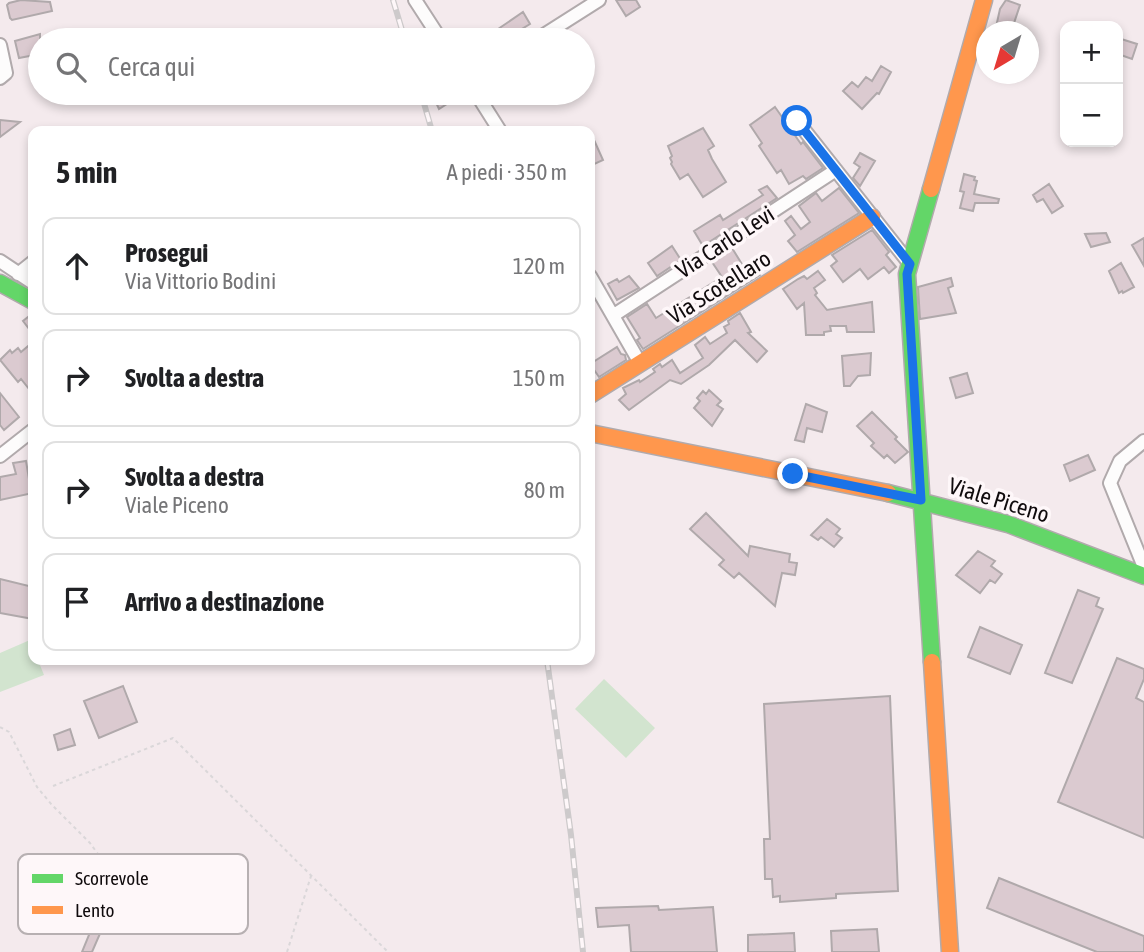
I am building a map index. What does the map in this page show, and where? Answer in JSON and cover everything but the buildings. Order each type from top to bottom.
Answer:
[{"type":"street","points":[[415,0],[433,28]]},
{"type":"street","points":[[555,28],[599,0]]},
{"type":"street","points":[[950,952],[907,274],[984,0]]},
{"type":"street","points":[[0,46],[6,73],[0,78]]},
{"type":"street","points":[[484,105],[497,126]]},
{"type":"street","points":[[797,121],[910,264]]},
{"type":"street","name":"Via Carlo Levi","points":[[614,315],[836,170]]},
{"type":"street","name":"Via Scotellaro","points":[[595,392],[872,217]]},
{"type":"street","points":[[0,261],[28,280]]},
{"type":"street","points":[[18,274],[28,266]]},
{"type":"street","points":[[0,283],[28,298]]},
{"type":"street","points":[[595,284],[640,363]]},
{"type":"street","points":[[0,456],[28,433]]},
{"type":"street","name":"Viale Piceno","points":[[595,434],[921,500],[1009,524],[1144,576]]},
{"type":"street","points":[[1144,441],[1120,461],[1110,483],[1144,567]]},
{"type":"path","points":[[0,727],[9,732],[37,787],[98,854]]},
{"type":"path","points":[[53,786],[173,738],[388,952]]},
{"type":"path","points":[[287,952],[312,876]]},
{"type":"green space","points":[[28,641],[28,665],[40,665],[44,675],[0,692],[0,653]]},
{"type":"green space","points":[[604,679],[655,728],[626,758],[575,709]]},
{"type":"railway","points":[[393,0],[401,28]]},
{"type":"railway","points":[[424,105],[431,126]]},
{"type":"railway","points":[[548,665],[571,835],[583,952]]},
{"type":"traffic: fast","points":[[931,189],[907,274],[932,662]]},
{"type":"traffic: fast","points":[[0,283],[28,298]]},
{"type":"traffic: fast","points":[[888,493],[1008,524],[1144,576]]},
{"type":"traffic: slow","points":[[931,189],[984,0]]},
{"type":"traffic: slow","points":[[595,392],[872,217]]},
{"type":"traffic: slow","points":[[595,434],[888,493]]},
{"type":"traffic: slow","points":[[932,662],[950,952]]},
{"type":"route","points":[[793,474],[921,500],[907,274],[910,264],[797,121]]}]
